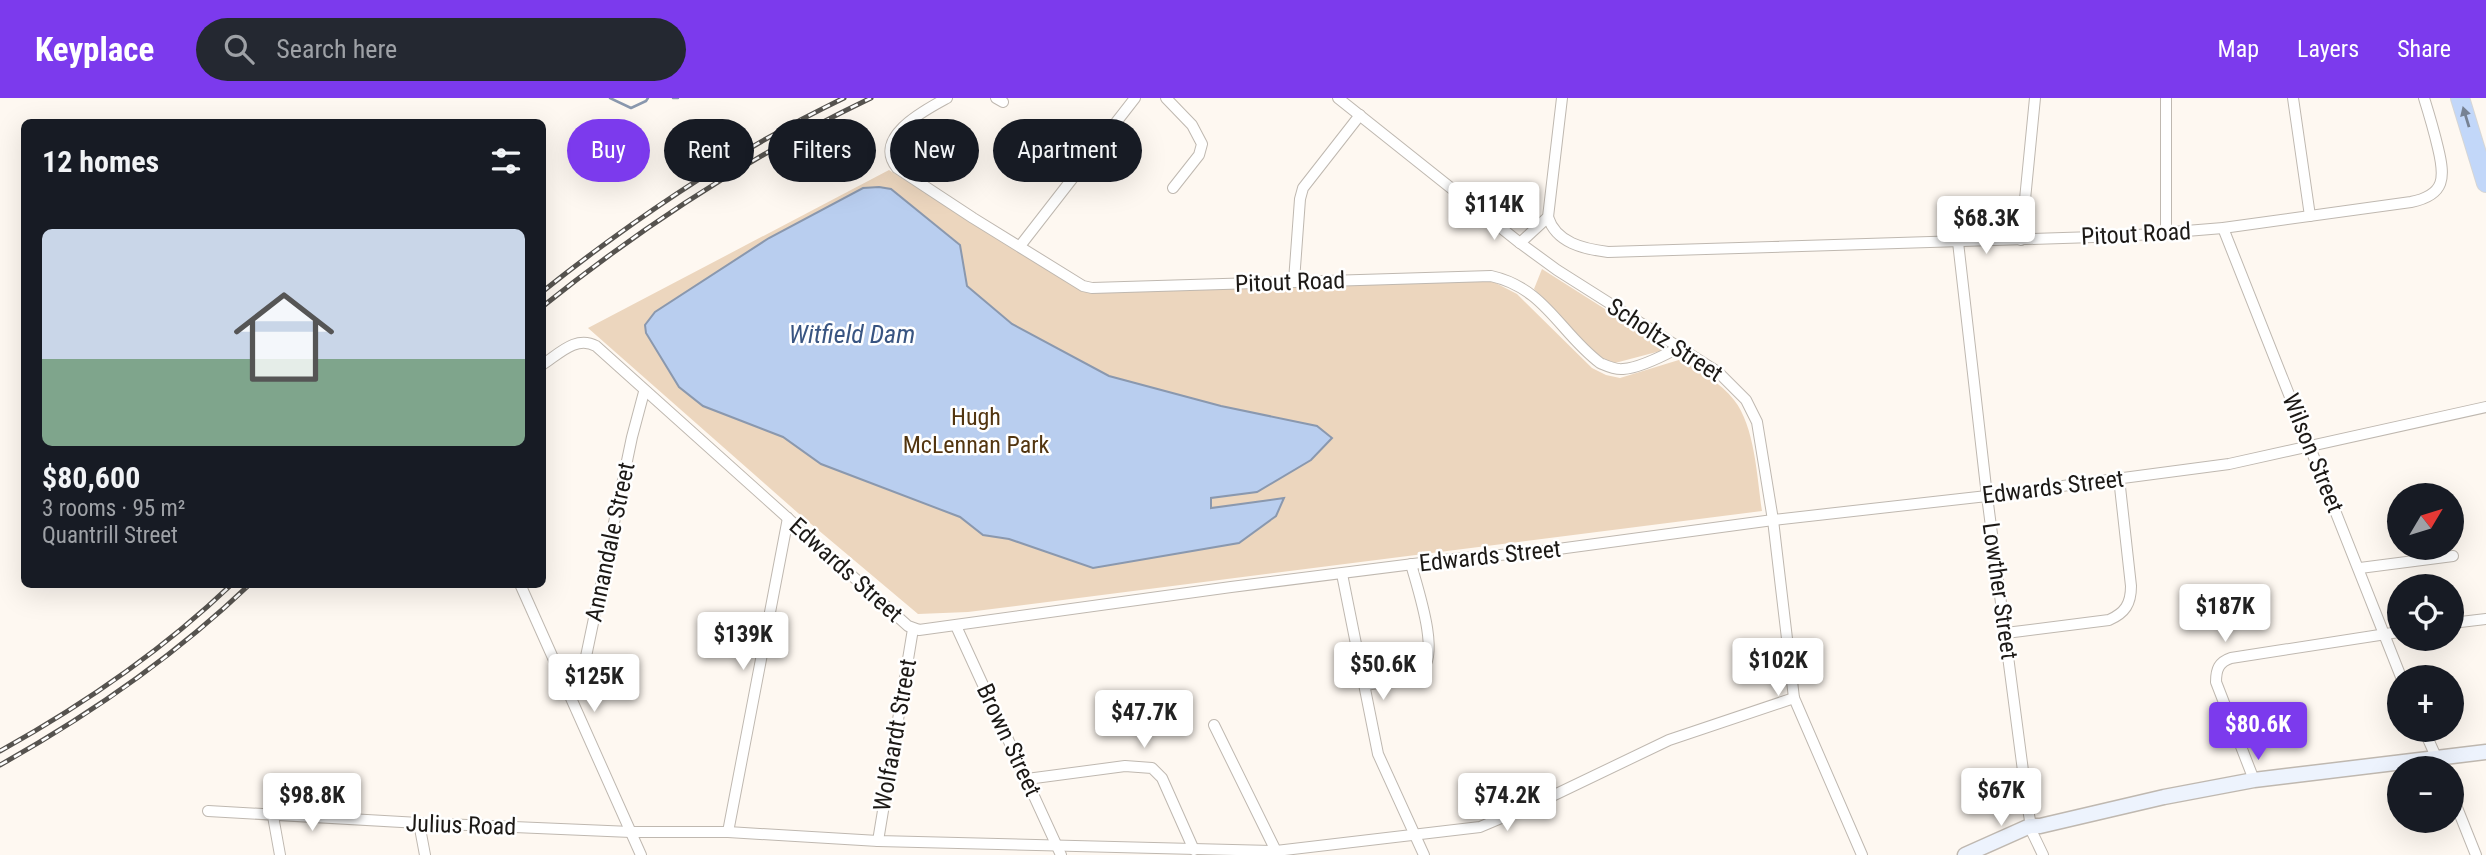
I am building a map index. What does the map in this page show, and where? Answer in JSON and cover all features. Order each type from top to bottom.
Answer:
[{"type":"highway","points":[[2460,98],[2486,183]]},
{"type":"street","name":"Pitout Road","points":[[947,98],[918,114],[897,134],[890,153],[891,161],[897,168],[973,218],[1083,285],[1092,288],[1491,276],[1510,281],[1527,290],[1600,363],[1616,369],[1627,369],[1678,348]]},
{"type":"street","points":[[1020,246],[1135,98]]},
{"type":"street","points":[[1166,98],[1192,125],[1202,144],[1199,155],[1173,188]]},
{"type":"street","name":"Scholtz Street","points":[[1338,98],[1520,243],[1557,270],[1718,372],[1750,405],[1759,431],[1773,520],[1794,698],[1861,855]]},
{"type":"street","points":[[1520,243],[1548,217],[1562,98]]},
{"type":"street","points":[[2021,240],[2035,98]]},
{"type":"street","points":[[2166,98],[2166,233]]},
{"type":"street","points":[[2293,98],[2310,215]]},
{"type":"street","name":"Pitout Road","points":[[1548,217],[1553,229],[1566,240],[1588,250],[1608,252],[2021,240],[2223,229],[2418,201],[2433,194],[2439,188],[2444,171],[2424,98]]},
{"type":"street","points":[[1294,281],[1303,188],[1360,115]]},
{"type":"street","name":"Wilson Street","points":[[2223,229],[2397,665]]},
{"type":"street","name":"Lowther Street","points":[[1958,242],[1987,496],[2034,828],[2043,855]]},
{"type":"street","name":"Edwards Street","points":[[546,362],[578,342],[586,341],[596,346],[644,392],[913,629],[956,626],[1411,564],[1536,552],[2230,464],[2486,407]]},
{"type":"street","name":"Annandale Street","points":[[564,685],[581,673],[584,666],[644,392]]},
{"type":"street","points":[[2006,633],[2109,620],[2127,608],[2131,586],[2119,478]]},
{"type":"street","points":[[728,832],[788,518]]},
{"type":"street","points":[[2360,568],[2422,560]]},
{"type":"street","points":[[1364,685],[1411,677],[1422,670],[1428,658],[1430,644],[1411,564]]},
{"type":"street","points":[[1342,574],[1378,754],[1424,855]]},
{"type":"street","points":[[522,588],[641,855]]},
{"type":"street","points":[[2464,622],[2486,619]]},
{"type":"street","name":"Brown Street","points":[[956,626],[1059,851]]},
{"type":"street","name":"Wolfaardt Street","points":[[877,841],[913,629]]},
{"type":"street","points":[[2254,780],[2216,682],[2220,664],[2231,658],[2385,634]]},
{"type":"street","name":"Julius Road","points":[[208,811],[633,837],[728,832],[1059,851],[1194,850],[1258,853],[1475,828],[1492,823],[1669,740],[1794,698]]},
{"type":"street","points":[[1214,725],[1276,851]]},
{"type":"street","points":[[2464,757],[2486,752]]},
{"type":"street","points":[[1027,779],[1125,766],[1152,768],[1162,778],[1194,850]]},
{"type":"street","points":[[1965,855],[2034,828],[2164,797],[2254,780],[2387,768]]},
{"type":"street","points":[[273,816],[280,855]]},
{"type":"street","points":[[419,823],[425,855]]},
{"type":"street","points":[[2464,825],[2476,855]]},
{"type":"street","points":[[1985,855],[2034,828]]},
{"type":"street","points":[[632,855],[633,837]]},
{"type":"green space","name":"Hugh McLennan Park","points":[[889,170],[890,182],[908,182],[1089,292],[1486,278],[1517,294],[1592,368],[1606,375],[1620,378],[1682,359],[1723,388],[1734,400],[1747,424],[1762,511],[968,612],[918,614],[798,513],[588,328],[866,182],[876,182],[876,177]]},
{"type":"green space","points":[[1542,269],[1668,349],[1615,363],[1600,358],[1534,289]]},
{"type":"water","name":"Witfield Dam","points":[[863,188],[891,189],[960,245],[967,286],[1012,324],[1109,376],[1221,406],[1317,426],[1332,438],[1311,460],[1257,492],[1211,498],[1211,508],[1284,498],[1276,516],[1239,543],[1093,568],[1009,539],[983,535],[960,517],[821,464],[783,437],[703,406],[679,387],[646,333],[645,325],[655,312],[769,238]]},
{"type":"waterway","points":[[610,98],[631,108],[648,98]]},
{"type":"waterway","points":[[673,98],[678,98]]},
{"type":"railway","points":[[546,289],[614,237],[688,186],[764,140],[844,98]]},
{"type":"railway","points":[[546,304],[620,248],[700,193],[784,143],[871,98]]},
{"type":"railway","points":[[0,751],[62,715],[121,675],[228,588]]},
{"type":"railway","points":[[0,765],[131,683],[192,636],[246,588]]}]
